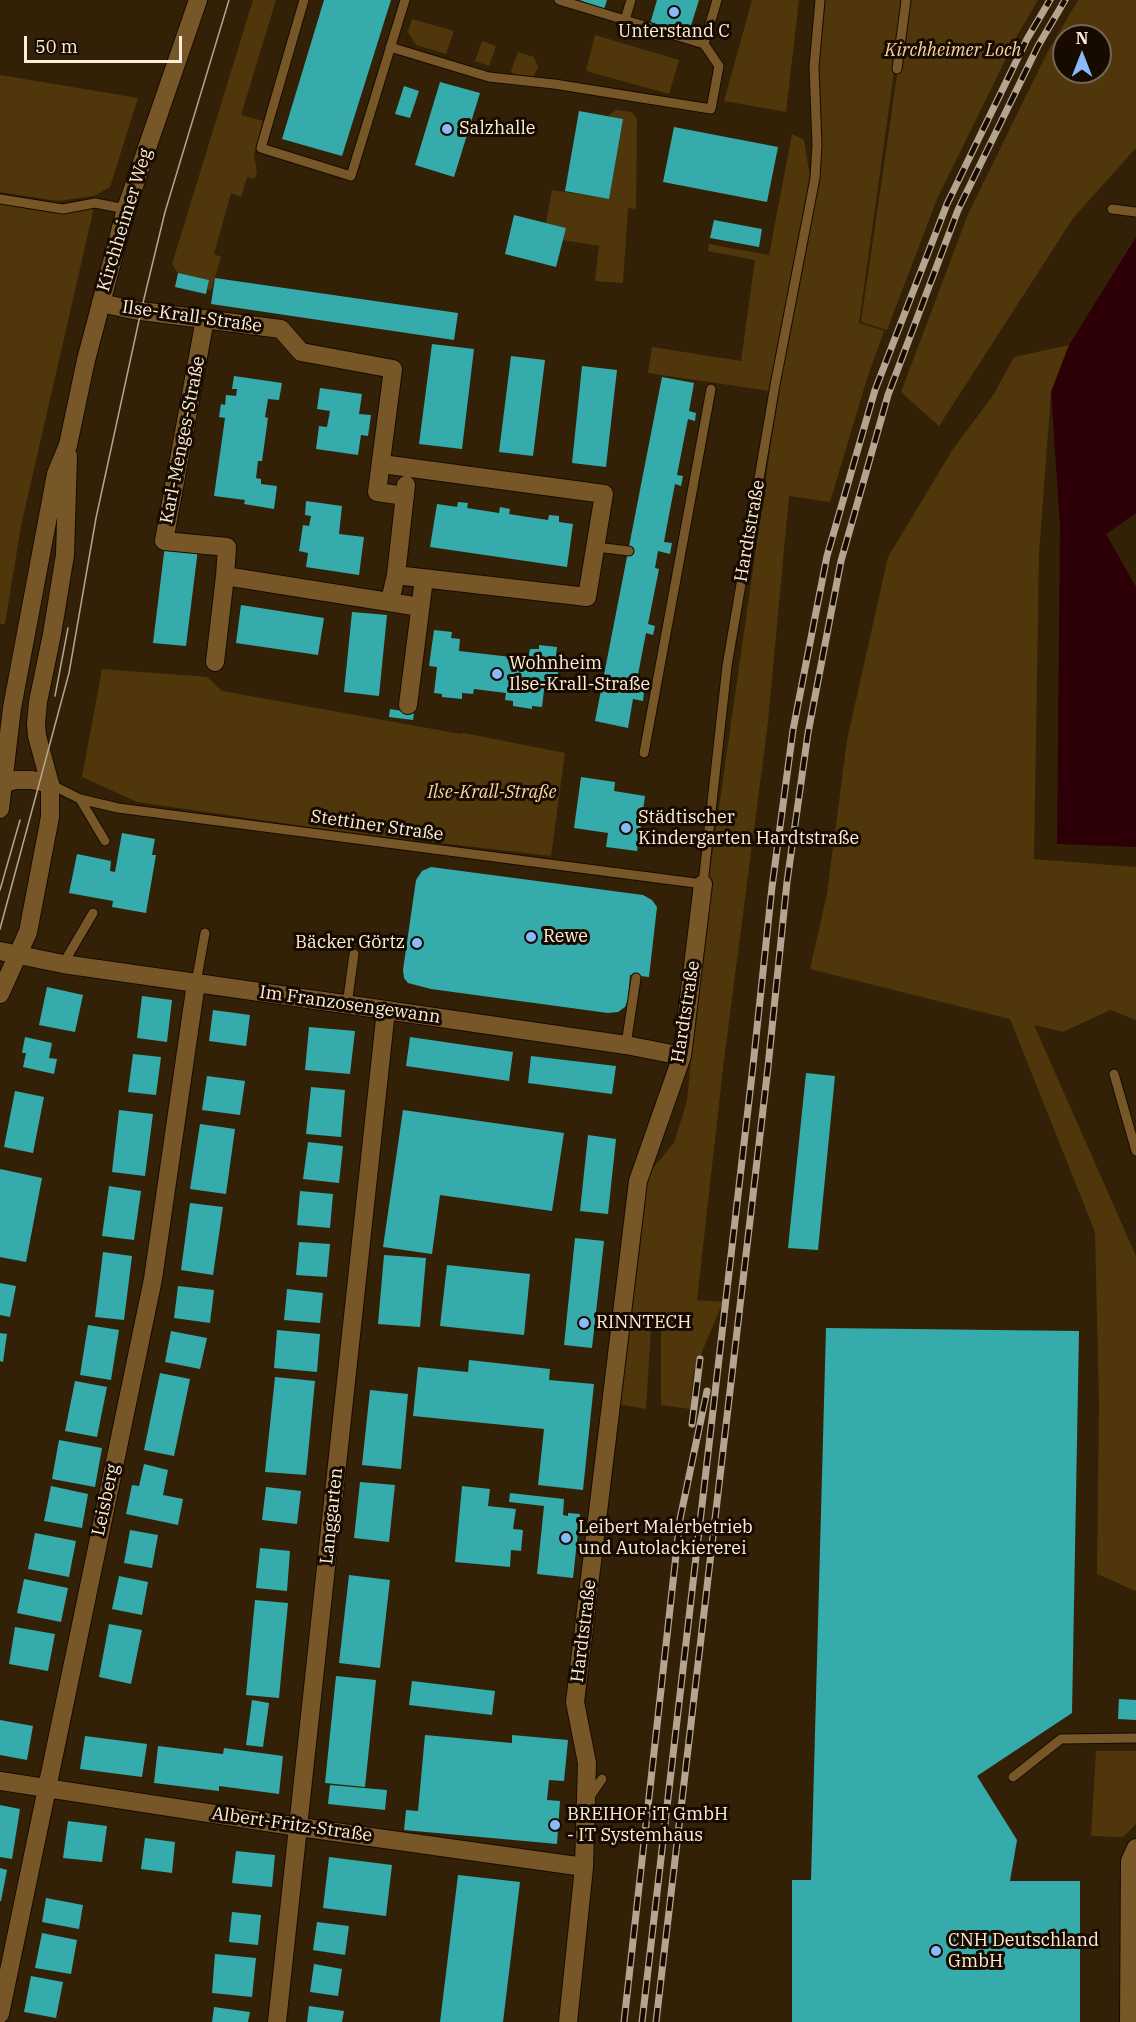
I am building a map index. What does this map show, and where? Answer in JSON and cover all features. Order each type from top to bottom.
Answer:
[{"type":"street","name":"Kirchheimer Weg","points":[[0,994],[8,953],[28,932],[51,803],[50,784],[36,724],[65,555],[68,445],[86,360],[126,209],[198,0]]},
{"type":"street","name":"Ilse-Krall-Straße","points":[[101,303],[281,329],[301,352],[393,369],[377,492],[405,496]]},
{"type":"street","name":"Karl-Menges-Straße","points":[[205,319],[164,541],[227,547],[215,662]]},
{"type":"street","name":"Kirchheimer Weg","points":[[0,808],[12,708],[56,474],[68,445]]},
{"type":"street","points":[[382,464],[604,495],[587,597],[396,575]]},
{"type":"street","points":[[390,601],[396,575],[409,469]]},
{"type":"street","points":[[225,576],[420,607]]},
{"type":"street","points":[[408,705],[424,579]]},
{"type":"street","points":[[3,784],[15,780],[32,780],[50,784]]},
{"type":"street","name":"Hardtstraße","points":[[568,2022],[584,1867],[587,1763],[576,1702],[638,1181],[682,1056],[703,884]]},
{"type":"street","name":"Im Franzosengewann","points":[[8,953],[63,964],[626,1045],[682,1056]]},
{"type":"street","name":"Leisberg","points":[[0,2014],[153,1279],[196,983]]},
{"type":"street","name":"Langgarten","points":[[277,2022],[386,1010]]},
{"type":"street","name":"Albert-Fritz-Straße","points":[[0,1780],[299,1827],[584,1867]]},
{"type":"street","points":[[1129,2022],[1132,1992],[1130,1861],[1136,1848]]},
{"type":"lane","points":[[304,0],[261,148],[351,176],[405,0]]},
{"type":"lane","points":[[390,47],[489,77],[554,84],[711,109],[719,66],[704,44],[559,0]]},
{"type":"lane","points":[[625,20],[631,0]]},
{"type":"lane","points":[[704,44],[717,0]]},
{"type":"lane","name":"Hardtstraße","points":[[703,884],[727,666],[775,385],[815,178],[817,145],[814,67],[820,0]]},
{"type":"lane","points":[[897,69],[906,0]]},
{"type":"lane","points":[[0,199],[63,208],[95,203],[126,209]]},
{"type":"lane","points":[[1112,208],[1136,212]]},
{"type":"lane","points":[[644,753],[711,389]]},
{"type":"lane","points":[[596,547],[628,551]]},
{"type":"lane","points":[[668,558],[679,561]]},
{"type":"lane","name":"Stettiner Straße","points":[[50,784],[80,799],[118,808],[703,884]]},
{"type":"lane","points":[[80,799],[105,841]]},
{"type":"lane","points":[[63,964],[93,914]]},
{"type":"lane","points":[[196,983],[205,933]]},
{"type":"lane","points":[[347,1005],[354,954]]},
{"type":"lane","points":[[626,1045],[636,978]]},
{"type":"lane","points":[[1114,1074],[1136,1151]]},
{"type":"lane","points":[[1013,1777],[1061,1739],[1136,1738]]},
{"type":"lane","points":[[584,1805],[602,1779]]},
{"type":"green space","points":[[253,0],[276,0],[241,115],[263,121],[254,155],[257,172],[255,179],[247,177],[241,197],[231,193],[214,254],[221,257],[211,291],[207,289],[209,280],[178,273],[172,264]]},
{"type":"green space","points":[[752,0],[799,0],[786,112],[724,101]]},
{"type":"green space","points":[[824,0],[904,0],[859,323],[884,331],[866,382],[830,502],[789,496],[768,722],[724,1060],[697,1300],[723,1302],[693,1373],[690,1409],[661,1405],[661,1312],[652,1313],[646,1409],[619,1404],[642,1181],[674,1143],[687,1101],[708,884],[779,387],[819,178],[818,60]]},
{"type":"green space","name":"Kirchheimer Loch","points":[[908,0],[1038,0],[1018,34],[937,199],[887,330],[861,322]]},
{"type":"green space","points":[[1078,0],[1136,0],[1136,148],[1074,217],[939,426],[901,392],[968,214],[1052,44],[1052,84],[1112,84],[1112,24],[1064,24]]},
{"type":"green space","points":[[412,19],[454,31],[446,54],[416,45],[408,32]]},
{"type":"green space","points":[[595,35],[679,60],[669,94],[586,71]]},
{"type":"green space","points":[[482,41],[496,46],[489,66],[475,61]]},
{"type":"green space","points":[[518,52],[534,57],[538,67],[534,76],[526,79],[515,76],[511,71]]},
{"type":"green space","points":[[0,75],[138,98],[110,187],[94,196],[58,201],[0,192]]},
{"type":"green space","points":[[616,110],[632,112],[637,119],[636,209],[628,208],[623,283],[595,281],[599,246],[563,240],[566,228],[546,223],[552,190],[609,199],[623,119],[608,116]]},
{"type":"green space","points":[[792,134],[804,140],[810,177],[770,391],[648,373],[652,347],[741,361],[755,260],[708,251],[709,244],[769,255]]},
{"type":"green space","points":[[0,199],[63,209],[95,203],[21,526],[5,624],[0,624]]},
{"type":"green space","points":[[1069,345],[1051,392],[1039,554],[1034,859],[1136,867],[1136,1020],[1110,1010],[1063,1032],[1034,1025],[1136,1256],[1136,1591],[1097,1574],[1099,1403],[1095,1232],[1010,1019],[810,969],[827,894],[847,740],[888,557],[953,449],[994,394],[1014,357]]},
{"type":"green space","points":[[102,669],[207,677],[222,691],[565,753],[551,856],[330,830],[137,802],[82,777]]},
{"type":"green space","points":[[1096,1751],[1136,1751],[1136,1824],[1123,1837],[1091,1836]]},
{"type":"shaded area","points":[[1136,237],[1136,513],[1106,534],[1136,587],[1136,847],[1057,844],[1060,525],[1051,392],[1069,345]]},
{"type":"building","points":[[324,0],[391,0],[342,156],[282,139]]},
{"type":"building","points":[[579,0],[607,0],[604,9]]},
{"type":"building","name":"Unterstand C","points":[[657,0],[699,0],[688,35],[650,24]]},
{"type":"building","name":"Salzhalle","points":[[440,82],[480,93],[454,177],[415,165]]},
{"type":"building","points":[[404,86],[419,91],[410,118],[395,114]]},
{"type":"building","points":[[579,111],[623,119],[609,199],[565,191]]},
{"type":"building","points":[[674,127],[778,147],[767,202],[663,182]]},
{"type":"building","points":[[514,215],[566,228],[556,267],[505,254]]},
{"type":"building","points":[[714,220],[762,229],[759,247],[710,238]]},
{"type":"building","points":[[178,273],[209,280],[206,294],[175,287]]},
{"type":"building","points":[[215,278],[458,313],[454,340],[211,304]]},
{"type":"building","points":[[432,344],[474,349],[462,449],[419,444]]},
{"type":"building","points":[[511,356],[545,360],[533,456],[499,452]]},
{"type":"building","points":[[582,366],[617,370],[606,467],[572,463]]},
{"type":"building","points":[[234,376],[282,383],[279,400],[268,399],[265,417],[268,418],[262,461],[258,461],[256,478],[261,479],[261,484],[277,486],[274,509],[244,504],[245,500],[214,496],[225,418],[219,417],[221,404],[225,405],[226,395],[236,396],[237,389],[232,389]]},
{"type":"building","points":[[662,377],[694,383],[689,411],[696,413],[695,421],[688,419],[677,475],[683,476],[681,486],[675,484],[664,542],[672,543],[670,554],[658,551],[655,568],[659,569],[648,624],[655,626],[653,635],[646,633],[635,690],[644,692],[643,701],[633,699],[628,728],[595,721]]},
{"type":"building","points":[[320,388],[362,394],[359,414],[371,415],[368,436],[361,435],[358,455],[316,449],[319,426],[327,427],[330,411],[317,409]]},
{"type":"building","points":[[306,501],[342,506],[339,534],[364,537],[359,575],[306,567],[308,553],[299,551],[303,525],[309,526],[311,516],[305,515]]},
{"type":"building","points":[[458,502],[468,503],[467,508],[499,513],[500,507],[510,509],[509,514],[548,520],[549,515],[559,516],[559,522],[573,524],[567,567],[430,547],[437,504],[457,507]]},
{"type":"building","points":[[165,545],[198,549],[186,646],[153,643]]},
{"type":"building","points":[[241,605],[324,618],[318,655],[236,643]]},
{"type":"building","points":[[352,612],[387,615],[379,696],[344,692]]},
{"type":"building","name":"Wohnheim Ilse-Krall-Straße","points":[[434,630],[452,632],[451,638],[460,639],[459,651],[528,659],[530,649],[539,649],[539,645],[557,647],[556,656],[560,656],[557,683],[545,682],[542,707],[532,706],[532,709],[513,706],[513,701],[505,700],[506,693],[474,689],[473,694],[462,693],[462,699],[442,697],[442,694],[434,693],[437,667],[429,666]]},
{"type":"building","points":[[390,709],[414,713],[413,720],[389,717]]},
{"type":"building","points":[[581,777],[615,782],[614,791],[645,796],[637,851],[606,847],[608,833],[574,828]]},
{"type":"building","points":[[122,833],[155,839],[152,855],[156,855],[146,913],[112,907],[113,901],[69,893],[77,854],[111,861],[110,871],[115,872]]},
{"type":"building","name":"Rewe","points":[[431,867],[643,895],[652,900],[657,907],[649,977],[630,975],[625,1007],[618,1012],[608,1013],[431,989],[408,983],[404,978],[403,970],[416,880],[422,871]]},
{"type":"building","points":[[47,987],[83,995],[75,1032],[39,1025]]},
{"type":"building","points":[[142,996],[172,1000],[167,1042],[137,1038]]},
{"type":"building","points":[[213,1010],[250,1015],[246,1046],[209,1041]]},
{"type":"building","points":[[309,1027],[355,1031],[350,1074],[305,1070]]},
{"type":"building","points":[[25,1037],[52,1043],[49,1058],[57,1059],[54,1074],[23,1067],[26,1053],[22,1053]]},
{"type":"building","points":[[410,1037],[513,1052],[509,1081],[406,1066]]},
{"type":"building","points":[[133,1054],[161,1057],[156,1095],[128,1092]]},
{"type":"building","points":[[531,1056],[616,1066],[612,1094],[528,1083]]},
{"type":"building","points":[[806,1073],[835,1076],[818,1250],[788,1248]]},
{"type":"building","points":[[207,1076],[245,1081],[240,1115],[202,1110]]},
{"type":"building","points":[[311,1087],[345,1090],[341,1137],[306,1134]]},
{"type":"building","points":[[15,1091],[44,1097],[33,1153],[4,1147]]},
{"type":"building","points":[[119,1110],[153,1114],[145,1176],[112,1172]]},
{"type":"building","points":[[403,1110],[564,1133],[552,1211],[440,1195],[432,1254],[383,1247]]},
{"type":"building","points":[[200,1124],[235,1129],[226,1194],[190,1189]]},
{"type":"building","points":[[588,1135],[616,1139],[608,1214],[580,1211]]},
{"type":"building","points":[[308,1142],[343,1146],[339,1183],[303,1179]]},
{"type":"building","points":[[0,1169],[42,1178],[26,1262],[0,1257]]},
{"type":"building","points":[[109,1186],[141,1191],[134,1240],[102,1236]]},
{"type":"building","points":[[300,1191],[333,1194],[330,1228],[297,1225]]},
{"type":"building","points":[[190,1203],[223,1207],[213,1275],[181,1270]]},
{"type":"building","points":[[575,1238],[604,1241],[592,1348],[564,1345]]},
{"type":"building","points":[[299,1242],[330,1244],[327,1277],[296,1275]]},
{"type":"building","points":[[103,1252],[132,1256],[124,1320],[95,1317]]},
{"type":"building","points":[[384,1255],[426,1258],[420,1327],[378,1324]]},
{"type":"building","points":[[447,1265],[530,1274],[524,1335],[440,1326]]},
{"type":"building","points":[[0,1283],[16,1286],[10,1317],[0,1315]]},
{"type":"building","points":[[178,1286],[214,1290],[210,1323],[174,1318]]},
{"type":"building","points":[[287,1289],[323,1293],[320,1323],[284,1320]]},
{"type":"building","points":[[88,1325],[119,1330],[111,1380],[80,1375]]},
{"type":"building","points":[[826,1328],[1079,1331],[1072,1713],[977,1776],[1017,1840],[1010,1881],[1080,1881],[1080,2022],[792,2022],[792,1880],[811,1880]]},
{"type":"building","points":[[277,1330],[320,1334],[317,1372],[274,1368]]},
{"type":"building","points":[[171,1331],[207,1338],[200,1369],[165,1362]]},
{"type":"building","points":[[0,1333],[7,1334],[3,1362],[0,1361]]},
{"type":"building","points":[[469,1360],[550,1369],[549,1380],[594,1384],[583,1490],[538,1485],[544,1429],[413,1416],[418,1367],[468,1372]]},
{"type":"building","points":[[160,1373],[190,1379],[174,1456],[144,1450]]},
{"type":"building","points":[[275,1377],[315,1381],[306,1475],[265,1472]]},
{"type":"building","points":[[75,1381],[107,1387],[97,1437],[65,1431]]},
{"type":"building","points":[[370,1390],[408,1394],[401,1469],[362,1465]]},
{"type":"building","points":[[59,1440],[102,1448],[95,1487],[52,1479]]},
{"type":"building","points":[[144,1464],[168,1470],[163,1495],[183,1499],[178,1525],[126,1514],[132,1485],[139,1486]]},
{"type":"building","points":[[360,1482],[395,1485],[389,1542],[354,1538]]},
{"type":"building","points":[[51,1486],[88,1494],[82,1528],[44,1521]]},
{"type":"building","points":[[462,1486],[490,1489],[488,1506],[516,1509],[513,1529],[523,1530],[521,1551],[511,1550],[510,1567],[455,1562]]},
{"type":"building","points":[[266,1487],[301,1491],[297,1524],[262,1520]]},
{"type":"building","points":[[510,1493],[564,1499],[563,1515],[580,1514],[573,1578],[537,1574],[544,1506],[509,1502]]},
{"type":"building","points":[[130,1530],[158,1535],[152,1568],[124,1563]]},
{"type":"building","points":[[35,1533],[76,1541],[69,1577],[28,1569]]},
{"type":"building","points":[[260,1548],[290,1551],[287,1591],[256,1588]]},
{"type":"building","points":[[349,1575],[390,1580],[380,1668],[339,1663]]},
{"type":"building","points":[[119,1576],[148,1582],[142,1615],[112,1609]]},
{"type":"building","points":[[24,1579],[68,1588],[61,1622],[17,1613]]},
{"type":"building","points":[[255,1600],[288,1603],[279,1698],[246,1695]]},
{"type":"building","points":[[109,1624],[142,1630],[131,1684],[99,1677]]},
{"type":"building","points":[[15,1627],[55,1634],[48,1671],[9,1664]]},
{"type":"building","points":[[336,1676],[376,1680],[365,1787],[325,1783]]},
{"type":"building","points":[[412,1681],[495,1691],[492,1715],[409,1705]]},
{"type":"building","points":[[1119,1699],[1136,1700],[1136,1720],[1118,1719]]},
{"type":"building","points":[[252,1700],[269,1703],[263,1747],[246,1745]]},
{"type":"building","points":[[0,1720],[33,1726],[27,1760],[0,1755]]},
{"type":"building","points":[[425,1735],[512,1743],[512,1735],[568,1740],[564,1781],[549,1780],[547,1800],[560,1801],[557,1844],[404,1830],[406,1810],[418,1811]]},
{"type":"building","points":[[85,1736],[147,1744],[142,1777],[80,1769]]},
{"type":"building","points":[[158,1746],[223,1754],[224,1748],[283,1756],[279,1794],[219,1786],[219,1791],[154,1783]]},
{"type":"building","points":[[330,1785],[387,1790],[385,1810],[328,1804]]},
{"type":"building","points":[[0,1805],[20,1809],[12,1859],[0,1857]]},
{"type":"building","points":[[68,1821],[107,1826],[102,1862],[63,1858]]},
{"type":"building","points":[[145,1838],[175,1842],[172,1873],[141,1869]]},
{"type":"building","points":[[236,1851],[275,1855],[272,1887],[232,1883]]},
{"type":"building","points":[[329,1857],[392,1865],[386,1916],[323,1908]]},
{"type":"building","points":[[0,1868],[7,1870],[1,1901],[0,1901]]},
{"type":"building","points":[[458,1875],[520,1882],[503,2022],[440,2022]]},
{"type":"building","points":[[46,1898],[83,1905],[79,1929],[42,1922]]},
{"type":"building","points":[[232,1912],[261,1915],[258,1945],[229,1942]]},
{"type":"building","points":[[317,1922],[349,1926],[345,1955],[313,1950]]},
{"type":"building","points":[[42,1933],[77,1940],[71,1974],[35,1968]]},
{"type":"building","points":[[215,1954],[256,1958],[252,1997],[212,1993]]},
{"type":"building","points":[[314,1964],[342,1969],[338,1996],[310,1992]]},
{"type":"building","points":[[31,1976],[63,1982],[56,2018],[24,2012]]},
{"type":"building","points":[[309,2006],[344,2011],[342,2022],[307,2022]]},
{"type":"building","points":[[214,2007],[250,2012],[248,2022],[212,2022]]},
{"type":"tram line","points":[[0,929],[69,673],[96,518],[165,212],[229,0]]},
{"type":"tram line","points":[[55,696],[68,628]]},
{"type":"tram line","points":[[0,890],[20,820]]},
{"type":"railway","points":[[642,2022],[772,887],[793,730],[827,556],[875,390],[947,204],[1027,39],[1050,0]]},
{"type":"railway","points":[[656,2022],[768,1067],[787,882],[808,733],[841,561],[888,395],[958,210],[1038,46],[1065,0]]},
{"type":"railway","points":[[692,1424],[700,1359]]},
{"type":"railway","points":[[624,2022],[680,1519],[707,1391]]},
{"type":"place","name":"Unterstand C","points":[[674,12]]},
{"type":"place","name":"Salzhalle","points":[[447,129]]},
{"type":"place","name":"Wohnheim Ilse-Krall-Straße","points":[[497,674]]},
{"type":"place","name":"Städtischer Kindergarten Hardtstraße","points":[[626,828]]},
{"type":"place","name":"Rewe","points":[[531,937]]},
{"type":"place","name":"Bäcker Görtz","points":[[417,943]]},
{"type":"place","name":"RINNTECH","points":[[584,1323]]},
{"type":"place","name":"Leibert Malerbetrieb und Autolackiererei","points":[[566,1538]]},
{"type":"place","name":"BREIHOF iT GmbH - IT Systemhaus","points":[[555,1825]]},
{"type":"place","name":"CNH Deutschland GmbH","points":[[936,1951]]}]
